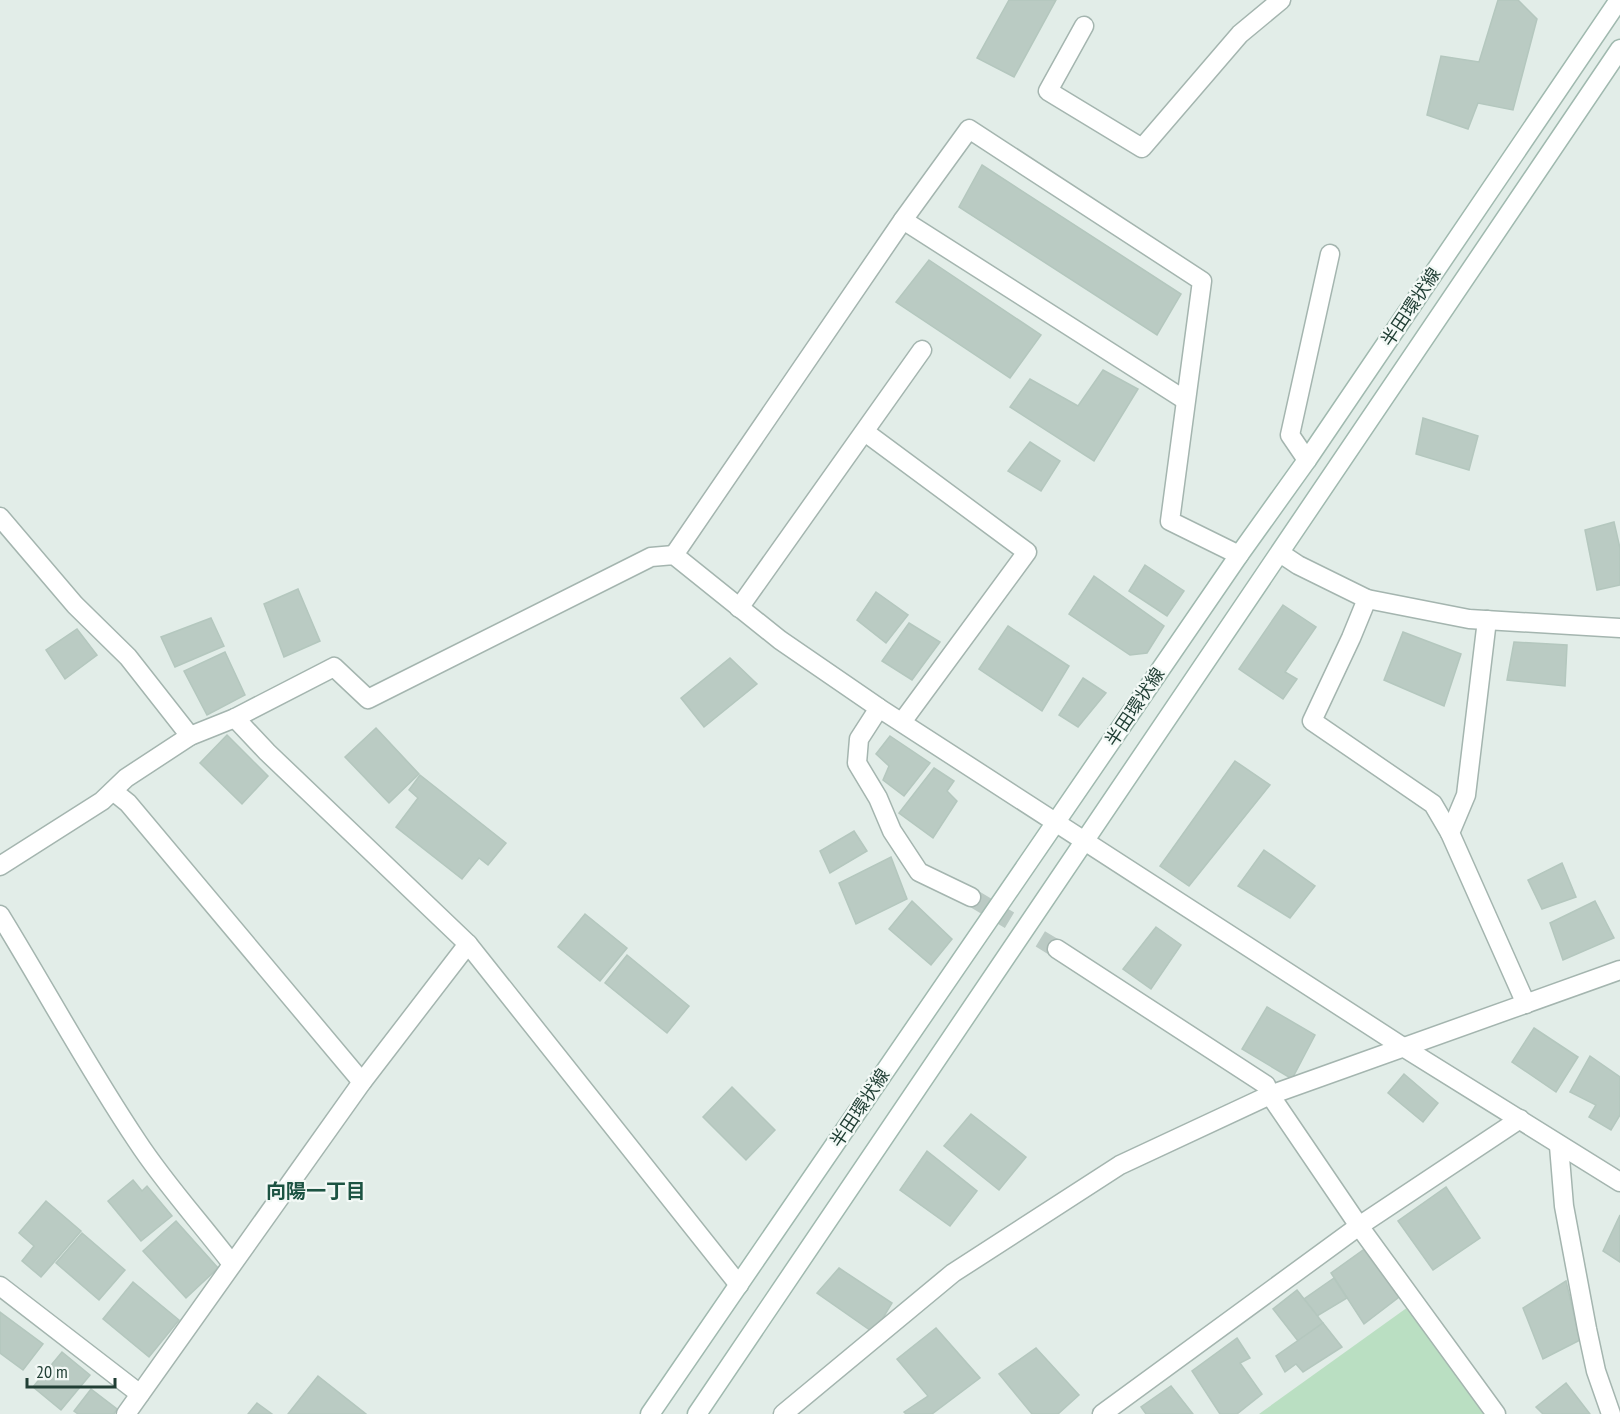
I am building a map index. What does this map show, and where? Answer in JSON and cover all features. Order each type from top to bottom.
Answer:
[{"type":"street","points":[[1084,26],[1048,91],[1142,148],[1240,34],[1281,0]]},
{"type":"street","name":"半田環状線","points":[[650,1414],[1239,555],[1307,460],[1619,0]]},
{"type":"street","name":"半田環状線","points":[[697,1414],[1620,49]]},
{"type":"street","points":[[674,555],[903,220],[969,129],[1202,280],[1170,521],[1239,555]]},
{"type":"street","points":[[903,220],[1185,400]]},
{"type":"street","points":[[1307,460],[1290,435],[1330,254]]},
{"type":"street","points":[[739,608],[922,350]]},
{"type":"street","points":[[865,432],[1027,552],[902,722]]},
{"type":"street","points":[[0,518],[75,605],[128,657],[190,736]]},
{"type":"street","points":[[1280,553],[1298,565],[1367,599],[1469,619],[1620,628]]},
{"type":"street","points":[[0,866],[102,801],[126,778],[190,736],[234,718],[334,667],[369,699],[651,557],[674,555],[780,640],[879,708],[1404,1047],[1559,1146],[1620,1182]]},
{"type":"street","points":[[1367,599],[1312,721],[1433,804],[1450,833],[1526,1004]]},
{"type":"street","points":[[1450,833],[1466,795],[1487,620]]},
{"type":"street","points":[[879,708],[859,739],[857,763],[878,798],[892,831],[920,872],[971,897]]},
{"type":"street","points":[[234,718],[468,944],[739,1284]]},
{"type":"street","points":[[113,791],[128,803],[362,1082]]},
{"type":"street","points":[[0,915],[54,1004],[76,1046],[138,1143],[232,1264]]},
{"type":"street","points":[[126,1414],[362,1082],[468,944]]},
{"type":"street","points":[[1057,949],[1266,1084],[1270,1095],[1359,1226],[1496,1414]]},
{"type":"street","points":[[783,1414],[953,1273],[1120,1165],[1270,1095],[1620,970]]},
{"type":"street","points":[[1102,1414],[1359,1226],[1520,1119]]},
{"type":"street","points":[[1559,1146],[1564,1206],[1587,1329],[1596,1371],[1611,1414]]},
{"type":"street","points":[[0,1286],[140,1394]]},
{"type":"green space","points":[[1408,1307],[1485,1414],[1259,1414]]},
{"type":"building","points":[[1009,0],[1056,0],[1014,77],[977,58]]},
{"type":"building","points":[[1498,0],[1518,0],[1537,19],[1513,110],[1478,103],[1468,129],[1427,115],[1441,56],[1479,62]]},
{"type":"building","points":[[982,165],[1181,294],[1157,335],[959,207]]},
{"type":"building","points":[[929,260],[1041,335],[1010,378],[896,302]]},
{"type":"building","points":[[1103,370],[1138,389],[1094,461],[1010,407],[1030,379],[1078,406]]},
{"type":"building","points":[[1423,418],[1478,436],[1469,470],[1416,454]]},
{"type":"building","points":[[1030,442],[1060,461],[1041,491],[1008,471]]},
{"type":"building","points":[[1614,522],[1620,548],[1620,585],[1597,590],[1585,530]]},
{"type":"building","points":[[1145,565],[1184,591],[1167,616],[1129,591]]},
{"type":"building","points":[[1094,576],[1164,626],[1147,653],[1130,655],[1069,614]]},
{"type":"building","points":[[298,589],[320,641],[284,657],[264,604]]},
{"type":"building","points":[[876,592],[908,615],[886,643],[857,620]]},
{"type":"building","points":[[1283,605],[1316,627],[1285,672],[1297,679],[1283,699],[1239,669]]},
{"type":"building","points":[[211,618],[224,646],[175,667],[161,637]]},
{"type":"building","points":[[909,623],[940,642],[912,680],[882,661]]},
{"type":"building","points":[[1008,626],[1069,666],[1042,711],[979,669]]},
{"type":"building","points":[[77,629],[97,655],[65,679],[46,650]]},
{"type":"building","points":[[1403,632],[1461,654],[1444,706],[1384,680]]},
{"type":"building","points":[[1514,642],[1567,645],[1565,686],[1507,680]]},
{"type":"building","points":[[225,652],[245,695],[207,715],[184,671]]},
{"type":"building","points":[[730,658],[757,684],[704,727],[681,698]]},
{"type":"building","points":[[1083,678],[1106,693],[1078,727],[1059,715]]},
{"type":"building","points":[[376,728],[419,774],[389,803],[345,757]]},
{"type":"building","points":[[227,735],[268,776],[242,804],[200,763]]},
{"type":"building","points":[[890,736],[930,763],[904,796],[883,780],[889,766],[876,754]]},
{"type":"building","points":[[1235,761],[1270,785],[1189,886],[1160,866]]},
{"type":"building","points":[[934,768],[954,781],[947,791],[957,801],[933,838],[899,813]]},
{"type":"building","points":[[420,775],[506,843],[488,865],[479,858],[462,879],[396,827],[418,798],[409,790]]},
{"type":"building","points":[[854,831],[867,851],[830,873],[820,851]]},
{"type":"building","points":[[1264,850],[1315,886],[1290,918],[1238,886]]},
{"type":"building","points":[[891,857],[907,899],[856,924],[839,883]]},
{"type":"building","points":[[1562,863],[1576,897],[1542,909],[1528,880]]},
{"type":"building","points":[[912,901],[952,939],[931,965],[889,929]]},
{"type":"building","points":[[1595,901],[1614,938],[1563,960],[1550,923]]},
{"type":"building","points":[[585,914],[627,948],[600,981],[558,947]]},
{"type":"building","points":[[1156,927],[1181,945],[1151,989],[1123,969]]},
{"type":"building","points":[[627,955],[689,1006],[667,1033],[605,983]]},
{"type":"building","points":[[1267,1007],[1315,1035],[1292,1079],[1242,1049]]},
{"type":"building","points":[[1534,1028],[1578,1057],[1556,1092],[1512,1062]]},
{"type":"building","points":[[1590,1056],[1620,1077],[1620,1115],[1611,1130],[1589,1117],[1596,1105],[1570,1092]]},
{"type":"building","points":[[1404,1074],[1438,1103],[1423,1122],[1388,1093]]},
{"type":"building","points":[[732,1087],[775,1130],[746,1160],[703,1117]]},
{"type":"building","points":[[971,1114],[1026,1157],[999,1190],[944,1146]]},
{"type":"building","points":[[927,1151],[977,1191],[950,1226],[900,1190]]},
{"type":"building","points":[[133,1180],[142,1191],[147,1186],[172,1216],[141,1241],[108,1201]]},
{"type":"building","points":[[1446,1187],[1480,1238],[1433,1270],[1398,1221]]},
{"type":"building","points":[[46,1201],[81,1231],[41,1277],[22,1261],[34,1246],[19,1233]]},
{"type":"building","points":[[1620,1215],[1620,1262],[1603,1251]]},
{"type":"building","points":[[176,1221],[218,1268],[186,1298],[143,1251]]},
{"type":"building","points":[[82,1233],[125,1270],[99,1300],[56,1263]]},
{"type":"building","points":[[1370,1245],[1403,1294],[1364,1324],[1331,1273]]},
{"type":"building","points":[[839,1268],[892,1303],[874,1333],[817,1293]]},
{"type":"building","points":[[1334,1278],[1347,1298],[1317,1316],[1304,1299]]},
{"type":"building","points":[[1566,1281],[1580,1340],[1543,1359],[1523,1308]]},
{"type":"building","points":[[133,1282],[179,1320],[149,1357],[103,1319]]},
{"type":"building","points":[[1297,1290],[1323,1323],[1298,1341],[1273,1309]]},
{"type":"building","points":[[0,1312],[43,1344],[23,1370],[0,1353]]},
{"type":"building","points":[[1323,1323],[1342,1347],[1303,1372],[1296,1364],[1285,1372],[1276,1356]]},
{"type":"building","points":[[936,1328],[980,1378],[932,1414],[906,1414],[904,1412],[928,1396],[897,1359]]},
{"type":"building","points":[[1237,1338],[1250,1358],[1240,1363],[1262,1394],[1237,1414],[1220,1414],[1192,1371]]},
{"type":"building","points":[[1036,1348],[1079,1395],[1058,1414],[1032,1414],[999,1374]]},
{"type":"building","points":[[62,1352],[90,1375],[61,1410],[33,1387]]},
{"type":"building","points":[[318,1376],[366,1414],[288,1414]]},
{"type":"building","points":[[1566,1383],[1590,1414],[1543,1414],[1536,1407]]},
{"type":"building","points":[[1171,1386],[1193,1414],[1146,1414],[1141,1407]]},
{"type":"building","points":[[91,1389],[117,1409],[114,1414],[78,1414],[74,1411]]},
{"type":"building","points":[[257,1403],[272,1414],[248,1414]]},
{"type":"tunnel","points":[[971,897],[1057,949]]},
{"type":"district","name":"向陽一丁目","points":[[316,1191]]}]
